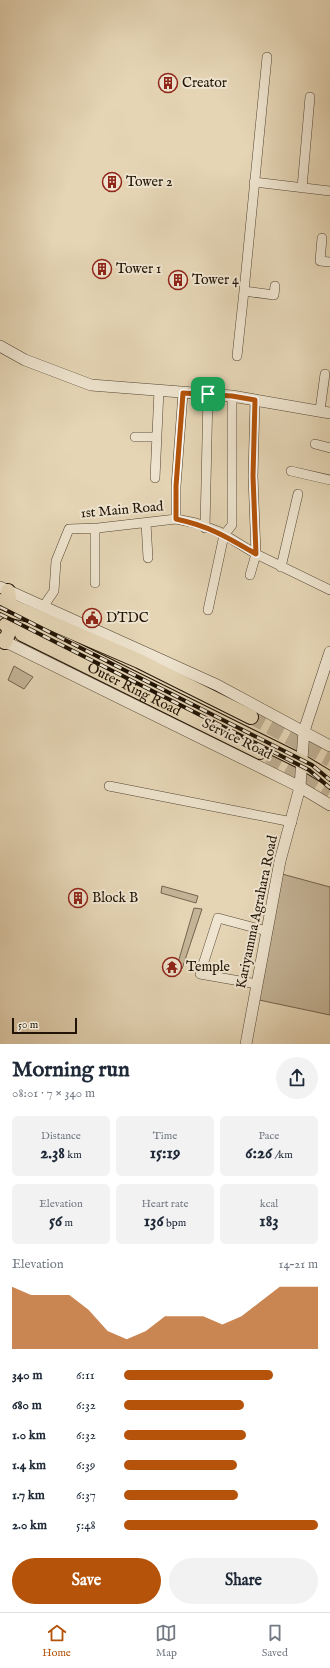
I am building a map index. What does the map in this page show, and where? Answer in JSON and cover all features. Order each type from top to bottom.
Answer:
[{"type":"highway","name":"Outer Ring Road","points":[[5,596],[251,717]]},
{"type":"highway","name":"Outer Ring Road","points":[[6,625],[30,640],[269,756]]},
{"type":"highway","points":[[2,640],[6,625],[29,630],[68,646],[302,762],[330,779]]},
{"type":"street","points":[[237,356],[267,57]]},
{"type":"street","points":[[302,188],[310,97]]},
{"type":"street","points":[[254,182],[330,192]]},
{"type":"street","points":[[322,238],[320,261],[330,262]]},
{"type":"street","points":[[244,291],[274,295],[275,286]]},
{"type":"street","points":[[0,346],[25,360],[91,385],[232,396],[325,412],[325,374]]},
{"type":"street","points":[[155,478],[159,390]]},
{"type":"street","points":[[176,519],[176,486],[183,393]]},
{"type":"street","points":[[205,528],[208,394]]},
{"type":"street","points":[[208,610],[224,535],[232,525],[232,396]]},
{"type":"street","points":[[250,575],[256,554],[253,476],[255,400]]},
{"type":"street","points":[[135,437],[157,437]]},
{"type":"street","points":[[315,444],[330,448]]},
{"type":"street","points":[[291,471],[330,480]]},
{"type":"street","points":[[281,566],[298,494]]},
{"type":"street","name":"1st Main Road","points":[[43,607],[54,591],[56,561],[69,529],[95,528],[176,519],[196,523],[205,528],[220,532],[256,554],[330,590]]},
{"type":"street","points":[[146,522],[148,558]]},
{"type":"street","points":[[95,528],[95,583]]},
{"type":"street","points":[[5,596],[43,607],[216,684],[330,746]]},
{"type":"street","name":"Service Road","points":[[2,640],[300,787],[330,805]]},
{"type":"street","name":"Kariyamma Agrahara Road","points":[[246,1044],[280,861],[292,822],[300,787],[304,731],[330,652]]},
{"type":"street","points":[[109,786],[292,822]]},
{"type":"street","points":[[257,984],[200,974],[218,918],[267,931]]},
{"type":"shaded area","points":[[14,666],[33,677],[24,689],[8,680]]},
{"type":"shaded area","points":[[282,874],[330,887],[330,1015],[259,1000]]},
{"type":"shaded area","points":[[162,886],[198,896],[196,903],[161,893]]},
{"type":"shaded area","points":[[194,908],[202,909],[182,969],[177,966]]},
{"type":"tunnel","points":[[251,717],[330,760]]},
{"type":"tunnel","points":[[269,756],[330,792]]},
{"type":"railway","points":[[0,607],[312,765],[330,780]]},
{"type":"railway","points":[[0,614],[309,770],[330,788]]},
{"type":"place","name":"Creator","points":[[168,83]]},
{"type":"place","name":"Tower 2","points":[[112,182]]},
{"type":"place","name":"Tower 1","points":[[102,269]]},
{"type":"place","name":"Tower 4","points":[[178,280]]},
{"type":"place","name":"DTDC","points":[[92,618]]},
{"type":"place","name":"Block B","points":[[78,898]]},
{"type":"place","name":"Temple","points":[[172,967]]},
{"type":"route","points":[[183,393],[208,394],[255,400],[253,476],[256,554],[220,532],[205,528],[196,523],[176,519],[176,486],[183,393]]}]
